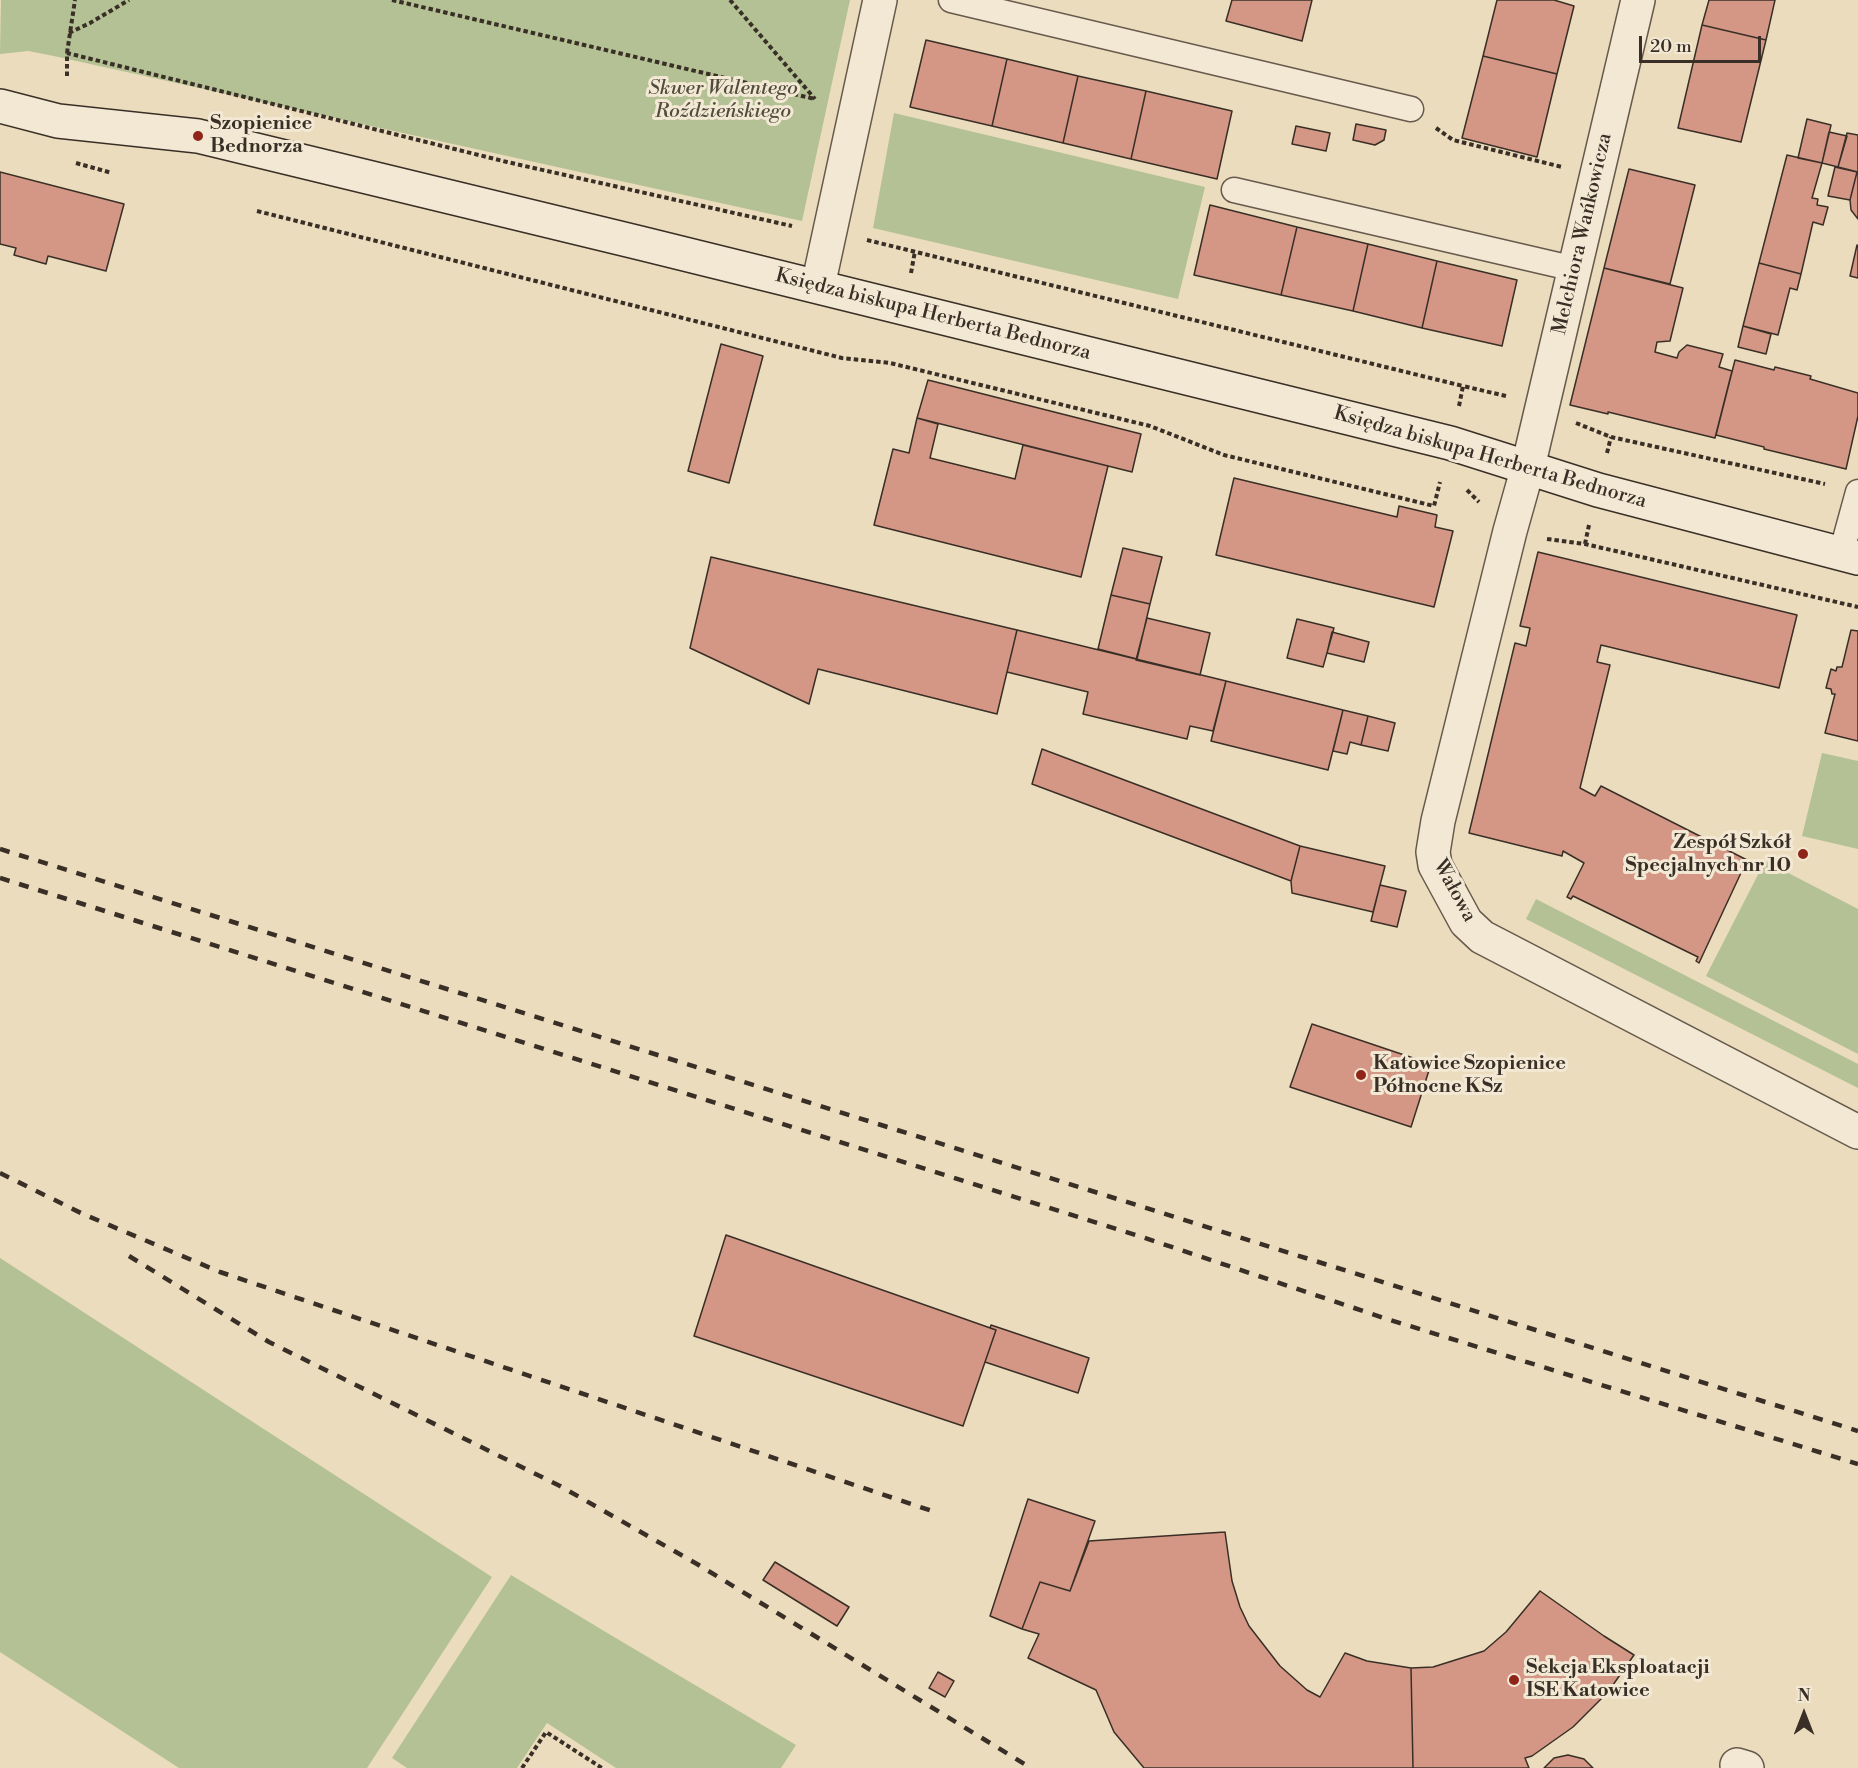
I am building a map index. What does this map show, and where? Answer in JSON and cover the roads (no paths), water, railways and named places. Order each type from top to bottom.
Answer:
[{"type":"street","points":[[818,286],[880,0]]},
{"type":"street","name":"Melchiora Wańkowicza","points":[[1528,468],[1638,0]]},
{"type":"street","name":"Księdza biskupa Herberta Bednorza","points":[[0,106],[58,121],[198,136],[818,286],[857,298],[1450,443],[1598,490],[1850,556]]},
{"type":"street","name":"Wałowa","points":[[1528,468],[1510,531],[1438,821],[1433,852],[1435,864],[1466,922],[1482,937],[1858,1132]]},
{"type":"lane","points":[[951,0],[1411,110]]},
{"type":"lane","points":[[1234,190],[1575,269]]},
{"type":"lane","points":[[1847,490],[1850,556]]},
{"type":"railway","points":[[0,849],[1858,1431]]},
{"type":"railway","points":[[0,878],[1142,1237],[1387,1319],[1858,1464]]},
{"type":"railway","points":[[0,1173],[83,1214],[220,1272],[935,1512]]},
{"type":"railway","points":[[129,1256],[269,1342],[560,1486],[697,1564],[1031,1768]]},
{"type":"place","name":"Szopienice Bednorza","points":[[198,136]]},
{"type":"place","name":"Zespół Szkół Specjalnych nr 10","points":[[1803,854]]},
{"type":"place","name":"Katowice Szopienice Północne KSz","points":[[1361,1075]]},
{"type":"place","name":"Sekcja Eksploatacji ISE Katowice","points":[[1514,1680]]},
{"type":"park label","name":"Skwer Walentego Roździeńskiego","points":[[723,100]]}]
